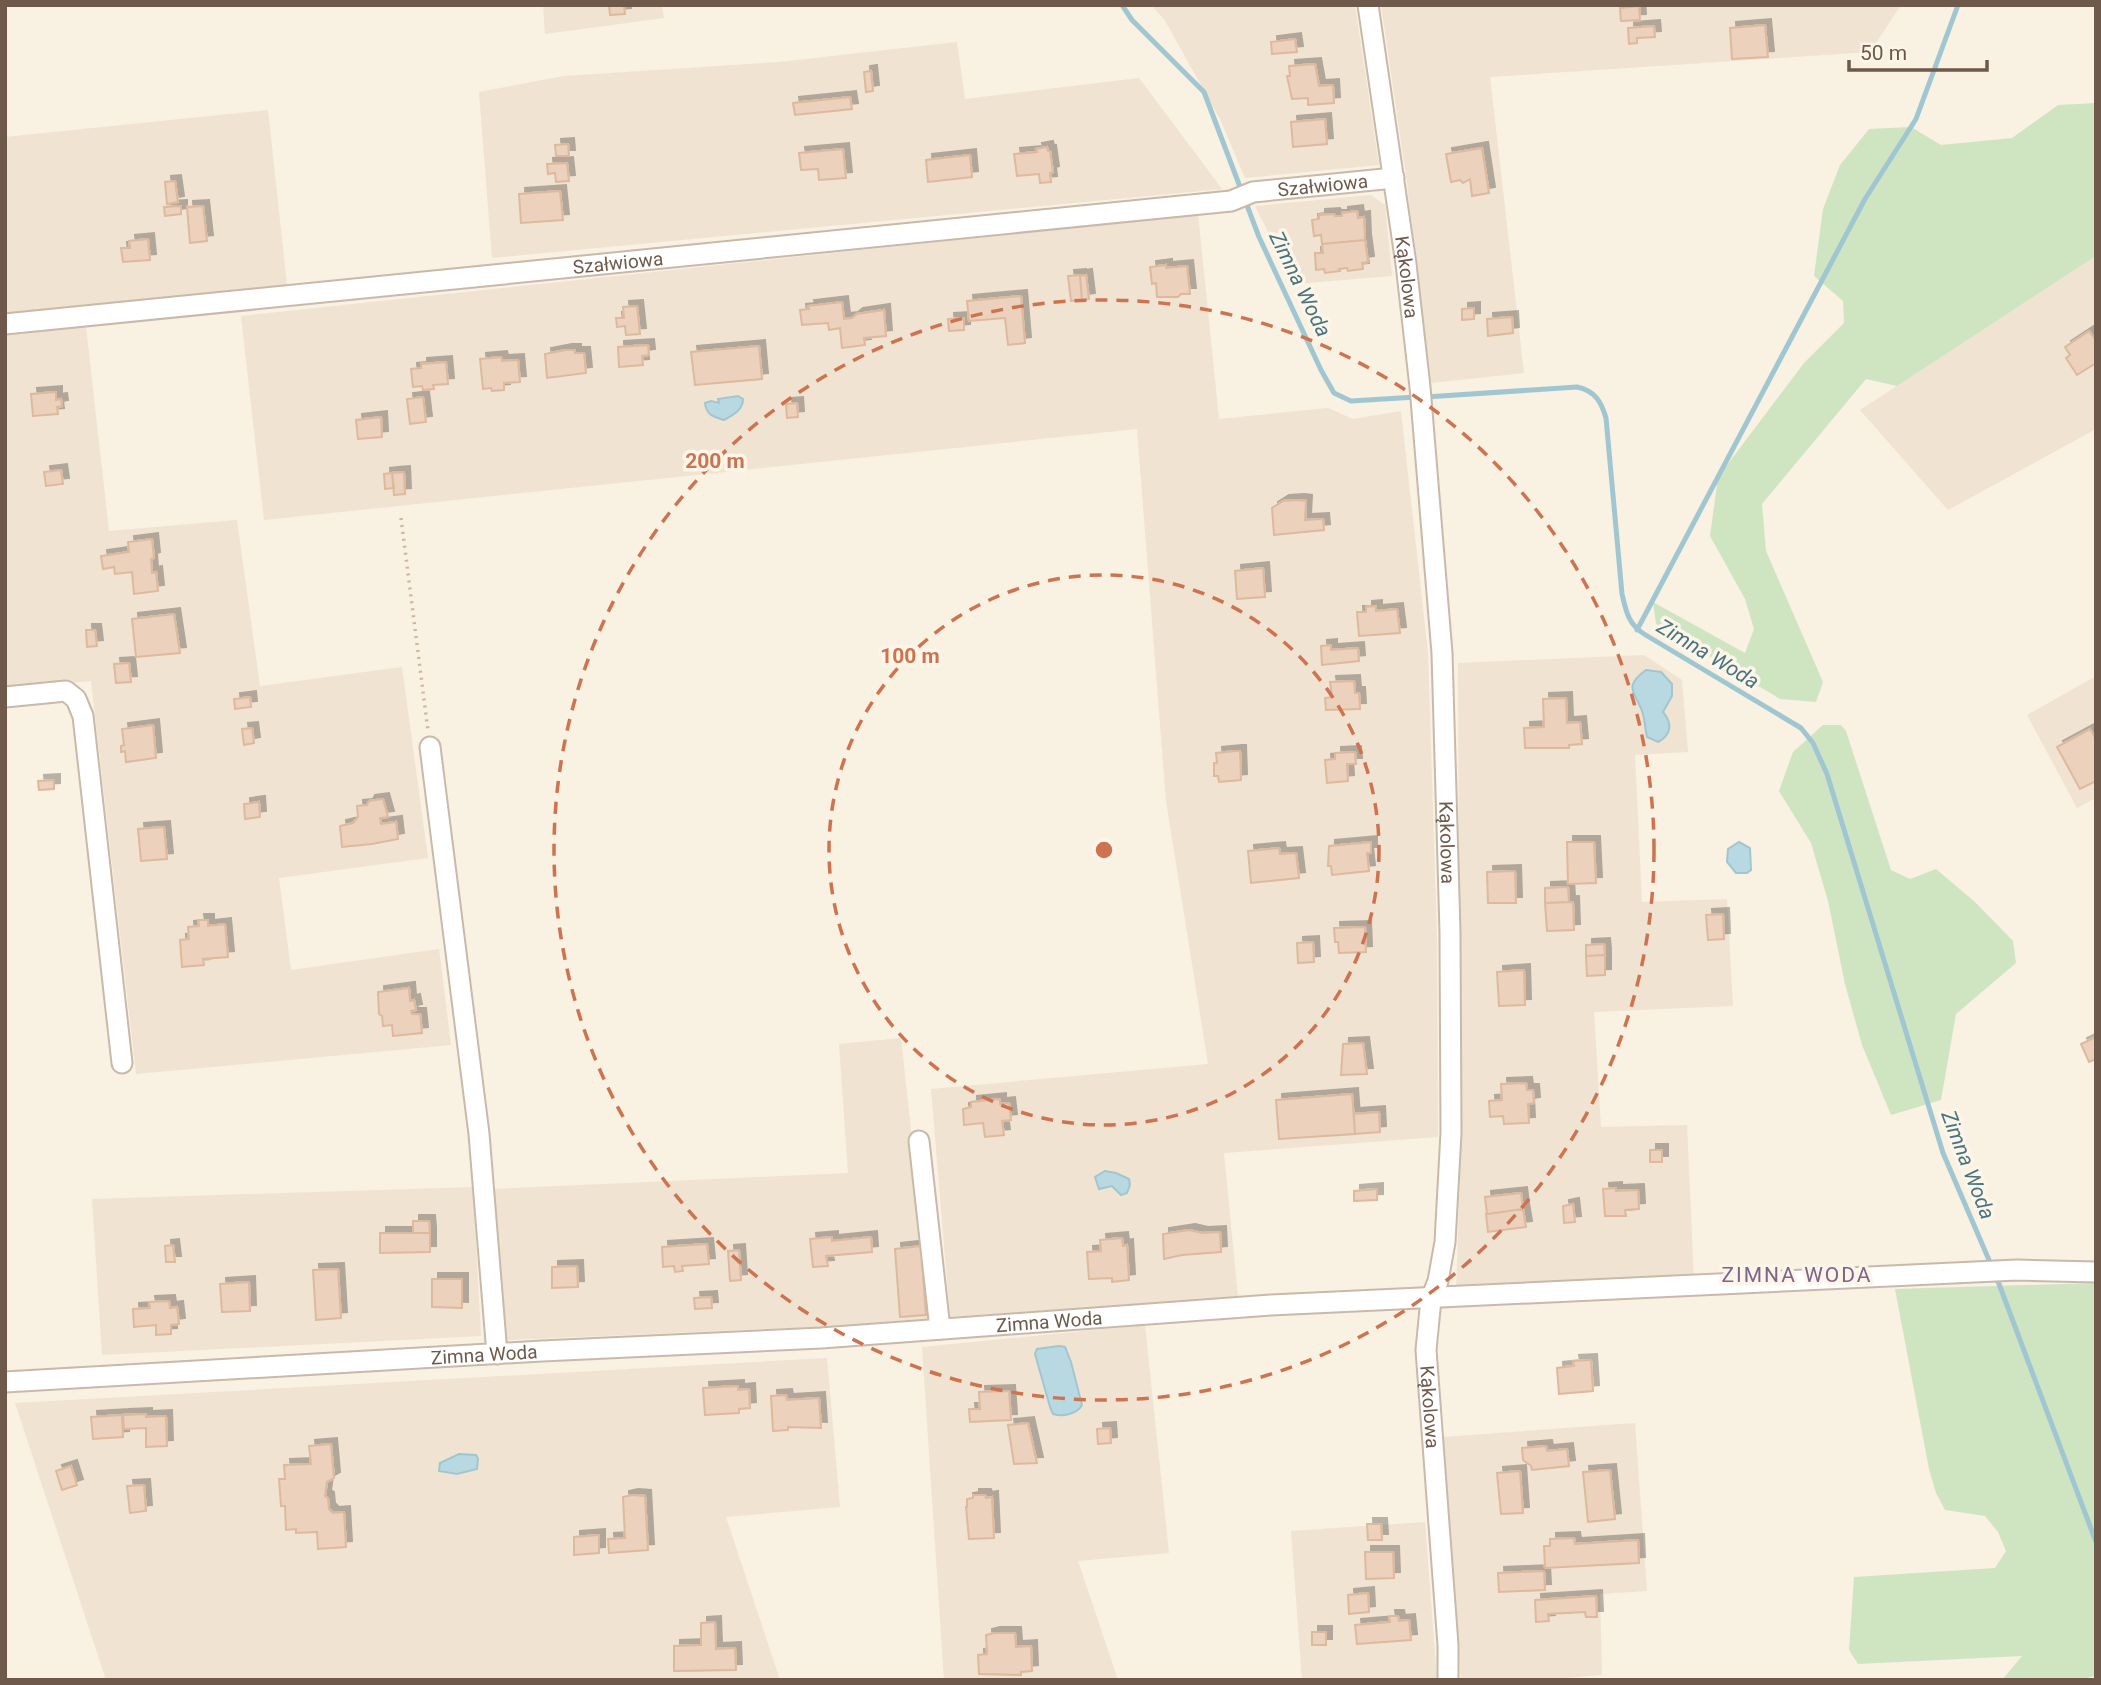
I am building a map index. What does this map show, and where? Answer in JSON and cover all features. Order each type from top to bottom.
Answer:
[{"type":"street","name":"Kąkolowa","points":[[1368,5],[1394,178],[1420,387],[1442,653],[1450,945],[1451,1133],[1448,1214],[1442,1261],[1432,1299],[1426,1350],[1448,1645],[1448,1680]]},
{"type":"street","name":"Szałwiowa","points":[[5,324],[1231,201],[1254,191],[1394,178]]},
{"type":"street","points":[[5,697],[66,691],[76,699],[83,716],[122,1063]]},
{"type":"street","points":[[430,747],[479,1134],[497,1354]]},
{"type":"street","points":[[919,1141],[940,1329]]},
{"type":"street","name":"Zimna Woda","points":[[5,1382],[821,1338],[1259,1306],[2017,1270],[2096,1272]]},
{"type":"path","points":[[401,518],[430,747]]},
{"type":"shaded area","points":[[543,5],[662,5],[664,18],[545,34]]},
{"type":"shaded area","points":[[1151,5],[1355,5],[1379,165],[1245,178],[1220,119],[1164,19]]},
{"type":"shaded area","points":[[1381,5],[1901,5],[1870,52],[1490,77],[1524,373],[1431,383],[1406,176]]},
{"type":"shaded area","points":[[957,42],[965,99],[1139,78],[1222,189],[492,258],[479,92],[564,76],[779,62]]},
{"type":"shaded area","points":[[268,110],[287,285],[5,314],[5,137]]},
{"type":"shaded area","points":[[1371,195],[1385,205],[1392,276],[1294,284],[1255,206]]},
{"type":"shaded area","points":[[1198,214],[1219,419],[1328,408],[1353,419],[1401,411],[1428,653],[1437,935],[1438,1137],[1224,1153],[1238,1297],[950,1317],[931,1089],[1208,1064],[1166,801],[1137,429],[264,520],[241,316]]},
{"type":"shaded area","points":[[2096,256],[2096,429],[1948,510],[1860,410]]},
{"type":"shaded area","points":[[86,327],[109,531],[237,520],[260,686],[402,667],[428,858],[279,878],[291,970],[439,949],[451,1045],[136,1074],[91,681],[5,688],[5,335]]},
{"type":"shaded area","points":[[1644,655],[1682,680],[1688,752],[1635,755],[1642,902],[1727,899],[1733,1006],[1594,1012],[1601,1127],[1687,1125],[1694,1281],[1456,1293],[1460,1175],[1458,663]]},
{"type":"shaded area","points":[[2096,676],[2096,798],[2077,808],[2027,715]]},
{"type":"shaded area","points":[[901,1038],[932,1322],[507,1340],[494,1189],[848,1173],[839,1044]]},
{"type":"shaded area","points":[[473,1187],[481,1336],[102,1355],[92,1199]]},
{"type":"shaded area","points":[[1145,1325],[1169,1553],[1078,1561],[1118,1680],[944,1680],[922,1347]]},
{"type":"shaded area","points":[[827,1358],[840,1507],[726,1517],[780,1680],[106,1680],[15,1403]]},
{"type":"shaded area","points":[[1635,1423],[1647,1591],[1600,1594],[1602,1675],[1539,1680],[1461,1680],[1443,1437]]},
{"type":"shaded area","points":[[1425,1522],[1437,1680],[1302,1680],[1291,1531]]},
{"type":"green space","points":[[2096,103],[2096,256],[1897,386],[1866,379],[1762,504],[1766,551],[1823,682],[1816,702],[1780,699],[1656,624],[1653,602],[1745,653],[1754,629],[1745,599],[1710,536],[1718,477],[1804,363],[1844,323],[1843,301],[1814,276],[1823,209],[1840,165],[1869,129],[1911,127],[1941,145],[2012,138],[2058,105]]},
{"type":"green space","points":[[1823,725],[1841,725],[1846,731],[1891,870],[1910,879],[1936,869],[1975,902],[2013,941],[2016,963],[1956,1014],[1941,1100],[1891,1115],[1862,1045],[1845,984],[1828,901],[1811,843],[1779,791],[1793,752]]},
{"type":"green space","points":[[2096,1283],[2096,1676],[2076,1680],[2002,1680],[2022,1656],[1858,1664],[1849,1650],[1854,1577],[1995,1568],[2006,1551],[1998,1532],[1985,1516],[1945,1510],[1936,1493],[1929,1469],[1895,1289]]},
{"type":"water","points":[[738,396],[743,399],[741,406],[724,420],[707,410],[705,403],[719,403],[718,399]]},
{"type":"water","points":[[1646,670],[1661,672],[1672,684],[1672,696],[1663,712],[1669,729],[1666,736],[1658,742],[1647,737],[1643,714],[1632,686]]},
{"type":"water","points":[[1739,842],[1750,848],[1751,870],[1747,873],[1736,873],[1727,862],[1728,849]]},
{"type":"water","points":[[1105,1171],[1129,1179],[1127,1193],[1121,1195],[1112,1186],[1099,1189],[1095,1177]]},
{"type":"water","points":[[1065,1347],[1071,1362],[1082,1405],[1073,1413],[1061,1415],[1053,1414],[1050,1407],[1035,1354],[1037,1349]]},
{"type":"water","points":[[459,1454],[476,1455],[477,1469],[457,1474],[439,1471],[440,1463]]},
{"type":"building","points":[[609,5],[624,5],[625,14],[610,15]]},
{"type":"building","points":[[1639,6],[1640,20],[1621,21],[1620,8]]},
{"type":"building","points":[[1765,25],[1768,57],[1732,59],[1730,28]]},
{"type":"building","points":[[1654,26],[1655,37],[1637,38],[1637,43],[1629,44],[1628,28]]},
{"type":"building","points":[[1295,39],[1297,52],[1272,54],[1271,42]]},
{"type":"building","points":[[1315,64],[1319,86],[1333,85],[1334,103],[1308,105],[1308,98],[1292,99],[1287,76],[1290,76],[1289,66]]},
{"type":"building","points":[[871,71],[873,91],[866,92],[864,72]]},
{"type":"building","points":[[850,97],[852,109],[795,115],[793,103]]},
{"type":"building","points":[[1325,119],[1327,144],[1293,147],[1291,122]]},
{"type":"building","points":[[568,144],[569,156],[556,156],[555,145]]},
{"type":"building","points":[[1047,147],[1053,172],[1050,173],[1051,182],[1040,183],[1039,174],[1017,176],[1014,154],[1037,152],[1036,149]]},
{"type":"building","points":[[1482,148],[1489,193],[1472,196],[1470,179],[1463,183],[1460,180],[1451,182],[1446,154]]},
{"type":"building","points":[[843,149],[846,178],[819,180],[818,169],[801,170],[799,153]]},
{"type":"building","points":[[970,155],[972,177],[928,182],[926,160]]},
{"type":"building","points":[[567,163],[569,181],[556,182],[555,173],[548,174],[547,164]]},
{"type":"building","points":[[175,181],[178,202],[167,204],[165,182]]},
{"type":"building","points":[[560,191],[563,220],[521,223],[519,194]]},
{"type":"building","points":[[181,206],[181,214],[165,216],[164,207]]},
{"type":"building","points":[[203,206],[207,241],[190,243],[187,207]]},
{"type":"building","points":[[1357,211],[1358,218],[1364,217],[1365,240],[1322,244],[1321,235],[1314,236],[1312,220],[1319,219],[1319,215],[1342,216],[1342,213]]},
{"type":"building","points":[[148,239],[150,260],[123,262],[121,248],[130,248],[129,241]]},
{"type":"building","points":[[1365,240],[1368,262],[1362,263],[1363,269],[1348,271],[1347,268],[1325,273],[1324,269],[1316,270],[1315,253],[1323,253],[1322,244]]},
{"type":"building","points":[[1166,265],[1166,268],[1187,266],[1190,294],[1157,297],[1156,283],[1152,284],[1150,267]]},
{"type":"building","points":[[1080,275],[1082,300],[1071,301],[1068,276]]},
{"type":"building","points":[[1086,275],[1089,299],[1082,300],[1080,276]]},
{"type":"building","points":[[1021,296],[1025,343],[1008,345],[1005,318],[969,321],[967,301]]},
{"type":"building","points":[[842,302],[844,319],[884,310],[886,336],[864,338],[865,345],[842,348],[840,328],[829,330],[828,323],[802,325],[800,310],[809,309],[808,306]]},
{"type":"building","points":[[637,306],[640,334],[626,335],[625,326],[617,327],[616,318],[624,318],[623,307]]},
{"type":"building","points":[[1474,308],[1474,319],[1462,320],[1462,309]]},
{"type":"building","points":[[1512,317],[1513,333],[1488,336],[1487,319]]},
{"type":"building","points":[[964,318],[964,330],[949,331],[948,319]]},
{"type":"building","points":[[2089,331],[2096,341],[2096,363],[2077,375],[2066,358],[2070,355],[2065,347]]},
{"type":"building","points":[[648,345],[649,355],[642,356],[643,365],[619,367],[618,347]]},
{"type":"building","points":[[759,346],[762,379],[695,385],[691,352]]},
{"type":"building","points":[[566,350],[584,353],[586,373],[547,378],[545,354]]},
{"type":"building","points":[[501,357],[502,361],[518,360],[520,382],[504,383],[504,390],[483,389],[480,359]]},
{"type":"building","points":[[446,362],[448,384],[433,385],[434,389],[423,390],[422,386],[413,387],[411,369],[421,368],[421,364]]},
{"type":"building","points":[[56,392],[56,400],[61,399],[62,406],[57,407],[58,414],[33,416],[31,394]]},
{"type":"building","points":[[423,397],[426,422],[410,424],[407,399]]},
{"type":"building","points":[[797,403],[798,417],[787,418],[786,404]]},
{"type":"building","points":[[381,417],[382,437],[358,439],[356,420]]},
{"type":"building","points":[[61,470],[63,484],[46,486],[44,472]]},
{"type":"building","points":[[404,472],[405,494],[394,495],[392,473]]},
{"type":"building","points":[[392,473],[394,488],[385,489],[384,474]]},
{"type":"building","points":[[1283,501],[1306,501],[1305,520],[1323,519],[1324,530],[1274,535],[1272,508]]},
{"type":"building","points":[[152,539],[152,573],[156,572],[158,591],[134,594],[132,572],[115,574],[114,567],[103,569],[101,556],[129,552],[128,542]]},
{"type":"building","points":[[1263,568],[1265,597],[1237,599],[1235,571]]},
{"type":"building","points":[[1376,606],[1376,611],[1397,609],[1400,633],[1359,636],[1357,612],[1366,612],[1366,607]]},
{"type":"building","points":[[174,614],[180,653],[136,657],[132,619]]},
{"type":"building","points":[[86,630],[95,630],[97,646],[87,647]]},
{"type":"building","points":[[1331,645],[1331,650],[1358,648],[1359,661],[1322,665],[1321,646]]},
{"type":"building","points":[[129,663],[131,682],[116,683],[114,664]]},
{"type":"building","points":[[1354,681],[1355,693],[1359,693],[1360,709],[1326,710],[1325,698],[1332,697],[1330,682]]},
{"type":"building","points":[[250,697],[251,707],[235,709],[234,699]]},
{"type":"building","points":[[1566,698],[1567,723],[1580,722],[1582,744],[1569,745],[1569,748],[1525,748],[1524,728],[1544,727],[1543,699]]},
{"type":"building","points":[[153,725],[156,758],[126,762],[125,751],[121,752],[121,746],[124,745],[122,729]]},
{"type":"building","points":[[252,728],[254,743],[244,745],[242,729]]},
{"type":"building","points":[[2090,729],[2096,739],[2096,781],[2080,789],[2057,747]]},
{"type":"building","points":[[1240,751],[1241,780],[1219,782],[1218,776],[1214,776],[1216,753]]},
{"type":"building","points":[[1355,752],[1356,764],[1347,764],[1348,781],[1327,783],[1325,760],[1335,759],[1335,753]]},
{"type":"building","points":[[54,780],[54,789],[39,790],[38,781]]},
{"type":"building","points":[[383,799],[388,817],[380,818],[381,824],[396,822],[398,839],[342,847],[340,826],[353,823],[358,817],[357,806]]},
{"type":"building","points":[[259,802],[260,817],[245,819],[244,804]]},
{"type":"building","points":[[164,827],[167,859],[141,861],[138,829]]},
{"type":"building","points":[[1371,842],[1371,853],[1367,853],[1369,871],[1332,875],[1331,866],[1328,866],[1329,846]]},
{"type":"building","points":[[1567,842],[1594,842],[1596,883],[1568,884]]},
{"type":"building","points":[[1279,848],[1280,854],[1296,853],[1299,878],[1251,883],[1248,851]]},
{"type":"building","points":[[1515,871],[1516,903],[1488,903],[1487,872]]},
{"type":"building","points":[[1568,887],[1569,902],[1545,903],[1545,888]]},
{"type":"building","points":[[1573,902],[1574,930],[1547,931],[1545,903]]},
{"type":"building","points":[[1723,914],[1724,939],[1708,940],[1706,915]]},
{"type":"building","points":[[198,920],[208,920],[208,926],[225,924],[228,957],[203,959],[204,965],[182,967],[180,940],[189,939],[188,927],[199,926]]},
{"type":"building","points":[[1365,927],[1366,952],[1339,953],[1334,928]]},
{"type":"building","points":[[1313,942],[1314,962],[1298,963],[1297,943]]},
{"type":"building","points":[[1604,944],[1605,955],[1586,956],[1586,945]]},
{"type":"building","points":[[1605,955],[1605,975],[1587,976],[1586,956]]},
{"type":"building","points":[[1524,970],[1525,1005],[1499,1006],[1497,972]]},
{"type":"building","points":[[409,988],[410,1001],[414,1000],[416,1010],[411,1011],[412,1014],[420,1014],[422,1033],[393,1036],[392,1025],[383,1026],[382,1016],[379,1014],[378,992]]},
{"type":"building","points":[[2096,1037],[2096,1059],[2089,1062],[2081,1044]]},
{"type":"building","points":[[1363,1043],[1367,1074],[1341,1075],[1343,1044]]},
{"type":"building","points":[[1526,1083],[1527,1090],[1533,1090],[1534,1103],[1528,1104],[1529,1123],[1504,1124],[1503,1116],[1490,1117],[1489,1101],[1502,1100],[1501,1084]]},
{"type":"building","points":[[1352,1094],[1355,1134],[1279,1139],[1276,1100]]},
{"type":"building","points":[[1000,1099],[1000,1104],[1009,1103],[1011,1120],[1002,1121],[1004,1135],[985,1137],[983,1123],[964,1125],[963,1109],[971,1107],[971,1102]]},
{"type":"building","points":[[1379,1112],[1380,1132],[1355,1134],[1354,1114]]},
{"type":"building","points":[[1650,1150],[1662,1150],[1662,1162],[1650,1162]]},
{"type":"building","points":[[1616,1188],[1616,1191],[1638,1190],[1639,1209],[1625,1210],[1626,1216],[1605,1216],[1603,1189]]},
{"type":"building","points":[[1377,1189],[1377,1200],[1354,1201],[1354,1191]]},
{"type":"building","points":[[1521,1193],[1523,1209],[1487,1214],[1485,1197]]},
{"type":"building","points":[[1573,1204],[1575,1222],[1564,1223],[1563,1206]]},
{"type":"building","points":[[1523,1209],[1526,1227],[1488,1232],[1486,1214]]},
{"type":"building","points":[[413,1221],[429,1221],[430,1233],[413,1233]]},
{"type":"building","points":[[1189,1230],[1202,1233],[1220,1232],[1221,1252],[1164,1259],[1163,1234]]},
{"type":"building","points":[[380,1233],[430,1233],[430,1252],[380,1253]]},
{"type":"building","points":[[832,1237],[832,1241],[871,1237],[872,1252],[826,1256],[828,1266],[813,1267],[810,1239]]},
{"type":"building","points":[[1122,1238],[1123,1246],[1127,1245],[1129,1280],[1112,1282],[1112,1278],[1089,1279],[1087,1252],[1101,1251],[1100,1240]]},
{"type":"building","points":[[707,1244],[709,1264],[682,1266],[683,1271],[675,1272],[674,1266],[663,1267],[662,1247]]},
{"type":"building","points":[[173,1245],[175,1262],[166,1262],[165,1246]]},
{"type":"building","points":[[921,1246],[926,1315],[900,1317],[895,1249]]},
{"type":"building","points":[[739,1250],[741,1280],[730,1281],[728,1251]]},
{"type":"building","points":[[577,1266],[578,1287],[552,1288],[552,1267]]},
{"type":"building","points":[[338,1269],[341,1318],[316,1320],[313,1270]]},
{"type":"building","points":[[432,1279],[462,1279],[462,1308],[432,1307]]},
{"type":"building","points":[[249,1282],[250,1311],[222,1312],[220,1284]]},
{"type":"building","points":[[711,1297],[712,1308],[695,1309],[694,1298]]},
{"type":"building","points":[[169,1301],[170,1308],[177,1307],[179,1324],[171,1325],[171,1334],[156,1335],[156,1325],[134,1327],[133,1309],[150,1308],[149,1302]]},
{"type":"building","points":[[1591,1360],[1593,1391],[1559,1394],[1557,1368],[1574,1366],[1573,1361]]},
{"type":"building","points":[[738,1386],[738,1390],[749,1389],[750,1408],[739,1409],[739,1413],[705,1415],[703,1388]]},
{"type":"building","points":[[1009,1391],[1011,1420],[970,1422],[969,1409],[980,1409],[979,1392]]},
{"type":"building","points":[[786,1395],[787,1400],[819,1398],[821,1428],[788,1427],[788,1430],[773,1431],[771,1396]]},
{"type":"building","points":[[146,1414],[146,1417],[166,1416],[167,1446],[146,1447],[146,1428],[124,1429],[123,1415]]},
{"type":"building","points":[[122,1415],[123,1437],[93,1439],[91,1417]]},
{"type":"building","points":[[1028,1423],[1037,1463],[1014,1464],[1008,1425]]},
{"type":"building","points":[[1110,1428],[1111,1443],[1098,1444],[1097,1429]]},
{"type":"building","points":[[331,1444],[334,1478],[327,1482],[325,1496],[333,1513],[344,1512],[346,1547],[318,1549],[317,1532],[296,1533],[296,1529],[286,1530],[285,1506],[281,1506],[279,1479],[285,1479],[284,1465],[311,1464],[309,1446]]},
{"type":"building","points":[[1546,1446],[1547,1451],[1567,1449],[1569,1466],[1532,1470],[1523,1460],[1522,1448]]},
{"type":"building","points":[[71,1466],[77,1485],[62,1490],[56,1471]]},
{"type":"building","points":[[1610,1470],[1615,1519],[1588,1522],[1583,1472]]},
{"type":"building","points":[[1520,1471],[1523,1513],[1501,1514],[1497,1473]]},
{"type":"building","points":[[144,1485],[146,1511],[130,1513],[127,1486]]},
{"type":"building","points":[[973,1495],[992,1497],[994,1538],[969,1539],[966,1507],[967,1499],[973,1498]]},
{"type":"building","points":[[645,1496],[648,1550],[609,1553],[608,1539],[625,1538],[623,1497]]},
{"type":"building","points":[[1367,1524],[1381,1524],[1382,1540],[1368,1540]]},
{"type":"building","points":[[599,1535],[599,1553],[574,1555],[574,1537]]},
{"type":"building","points":[[1574,1538],[1575,1544],[1638,1540],[1639,1563],[1545,1568],[1544,1546],[1550,1546],[1550,1539]]},
{"type":"building","points":[[1365,1552],[1393,1552],[1394,1578],[1366,1579]]},
{"type":"building","points":[[1544,1571],[1545,1590],[1499,1592],[1498,1573]]},
{"type":"building","points":[[1368,1593],[1369,1612],[1349,1614],[1348,1595]]},
{"type":"building","points":[[1596,1596],[1597,1617],[1586,1617],[1585,1612],[1548,1614],[1549,1621],[1536,1622],[1535,1600]]},
{"type":"building","points":[[1389,1616],[1398,1616],[1399,1621],[1409,1620],[1411,1640],[1357,1644],[1355,1625],[1390,1622]]},
{"type":"building","points":[[715,1622],[716,1649],[735,1648],[736,1670],[674,1671],[674,1646],[701,1645],[701,1623]]},
{"type":"building","points":[[1312,1632],[1326,1632],[1326,1645],[1312,1645]]},
{"type":"building","points":[[1015,1633],[1016,1647],[1031,1646],[1032,1671],[1021,1672],[1021,1675],[979,1674],[978,1655],[987,1654],[986,1635]]},
{"type":"waterway","name":"Zimna Woda","points":[[1122,5],[1132,20],[1204,92],[1259,237],[1334,393],[1351,401],[1416,397]]},
{"type":"waterway","points":[[1637,630],[1865,199],[1916,119],[1958,5]]},
{"type":"waterway","name":"Zimna Woda","points":[[1426,397],[1577,387],[1593,394],[1599,402],[1606,418],[1622,594],[1629,617],[1634,626],[1644,634],[1801,728],[1813,743],[1827,774],[1943,1153],[1992,1267]]},
{"type":"waterway","name":"Zimna Woda","points":[[1996,1276],[2096,1542]]},
{"type":"district","name":"ZIMNA WODA","points":[[1797,1275]]}]
